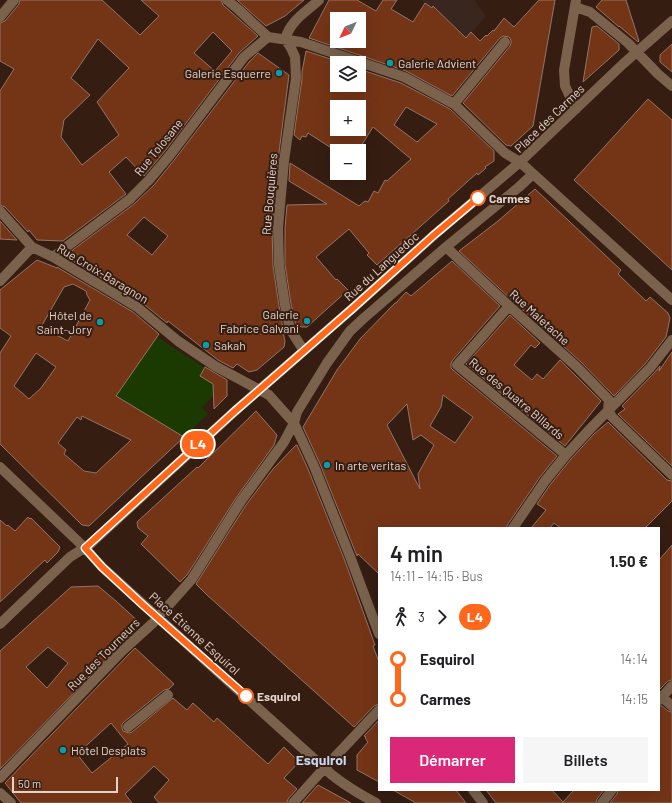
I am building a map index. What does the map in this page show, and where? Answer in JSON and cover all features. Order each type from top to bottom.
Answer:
[{"type":"street","points":[[0,17],[14,0]]},
{"type":"street","points":[[227,0],[268,37],[301,42],[404,77],[454,104],[505,153],[520,162]]},
{"type":"street","points":[[285,39],[287,32],[296,19],[319,0]]},
{"type":"street","points":[[576,109],[565,86],[564,70],[575,4],[590,12],[637,52],[672,86]]},
{"type":"street","points":[[637,52],[672,21]]},
{"type":"street","name":"Rue Tolosane","points":[[53,257],[130,198],[149,180],[174,150],[244,57],[268,37]]},
{"type":"street","name":"Rue Bouquières","points":[[285,39],[292,48],[295,56],[296,78],[284,161],[278,228],[279,265],[290,329],[304,351]]},
{"type":"street","points":[[454,104],[505,42]]},
{"type":"street","name":"Place des Carmes","points":[[637,52],[520,162],[672,300]]},
{"type":"street","name":"Rue du Languedoc","points":[[0,624],[70,557],[85,548],[259,390],[434,235],[520,162]]},
{"type":"street","points":[[446,247],[533,174]]},
{"type":"street","name":"Rue Croix-Baragnon","points":[[0,211],[32,247],[53,257],[137,307],[178,341],[215,366],[269,395],[294,423],[300,435],[351,559],[378,631]]},
{"type":"street","points":[[0,281],[32,247]]},
{"type":"street","name":"Rue Maletache","points":[[446,247],[577,367],[609,400],[608,410]]},
{"type":"street","name":"Rue des Tourneurs","points":[[0,778],[122,651],[158,617],[192,579],[241,501],[284,442],[294,423],[297,412],[327,363],[350,331],[446,247]]},
{"type":"street","name":"Rue des Quatre Billards","points":[[509,306],[457,365],[566,456]]},
{"type":"street","points":[[514,527],[545,482],[566,456],[608,410],[650,368],[672,340]]},
{"type":"street","points":[[608,410],[612,416],[672,475]]},
{"type":"street","name":"Place Étienne Esquirol","points":[[0,467],[85,548],[102,567],[325,768],[340,781],[376,803]]},
{"type":"street","points":[[672,686],[660,698],[672,706]]},
{"type":"street","points":[[128,727],[168,695]]},
{"type":"street","points":[[294,803],[378,711]]},
{"type":"street","points":[[474,791],[483,803]]},
{"type":"street","points":[[602,803],[611,791]]},
{"type":"street","points":[[0,793],[11,803]]},
{"type":"shaded area","points":[[421,0],[474,0],[486,16],[465,40],[459,30],[433,6],[432,8]]},
{"type":"green space","points":[[157,337],[205,368],[200,376],[213,384],[213,396],[202,407],[208,414],[183,438],[116,396]]},
{"type":"building","points":[[20,0],[102,0],[140,35],[159,16],[141,0],[221,0],[223,5],[258,36],[239,53],[165,151],[144,176],[126,157],[109,172],[126,194],[63,241],[37,240],[29,230],[28,232],[5,207],[0,205],[0,91],[14,69],[0,61],[0,23],[5,21],[19,4]],"holes":[[[213,32],[232,51],[215,71],[194,53]],[[98,39],[129,68],[97,102],[119,135],[82,165],[61,137],[64,120],[90,95],[71,78]]]},
{"type":"building","points":[[237,0],[304,0],[285,16],[266,26]]},
{"type":"building","points":[[329,0],[357,0],[376,11],[383,0],[397,0],[391,9],[413,22],[425,3],[432,8],[433,6],[466,38],[471,32],[480,41],[493,30],[494,31],[504,18],[514,27],[539,0],[555,0],[533,126],[511,146],[506,145],[463,103],[510,46],[511,40],[509,37],[503,36],[500,38],[452,96],[406,71],[366,57],[366,56],[338,48],[366,48],[366,12],[330,12],[330,45],[309,38]]},
{"type":"building","points":[[602,0],[626,0],[639,41],[638,42],[596,7]]},
{"type":"building","points":[[597,26],[619,44],[619,50],[583,82],[592,27]]},
{"type":"building","points":[[672,44],[672,72],[660,62],[660,55]]},
{"type":"building","points":[[306,51],[330,59],[330,92],[366,92],[366,71],[401,83],[450,109],[494,151],[494,161],[485,167],[486,168],[478,175],[477,173],[448,199],[449,201],[377,265],[367,255],[369,253],[349,229],[316,257],[336,280],[337,279],[348,290],[307,327],[296,325],[291,304],[285,264],[285,228],[287,205],[327,204],[289,181],[290,163],[359,206],[365,201],[368,202],[374,191],[378,193],[385,180],[387,181],[411,159],[373,127],[362,144],[330,144],[330,147],[308,133],[306,137],[302,136],[300,140],[294,135]],"holes":[[[406,107],[437,124],[417,142],[394,125]]]},
{"type":"building","points":[[258,53],[289,75],[278,160],[272,228],[273,266],[285,341],[284,347],[257,370],[249,372],[237,364],[233,368],[218,360],[168,321],[167,323],[140,301],[66,257],[70,252],[134,204],[154,185],[249,62]],"holes":[[[144,217],[168,236],[152,255],[127,235]]]},
{"type":"building","points":[[648,99],[672,120],[672,270],[574,180]]},
{"type":"building","points":[[535,189],[621,270],[618,274],[646,301],[650,297],[668,313],[670,318],[666,337],[645,364],[614,396],[581,362],[459,251],[498,221]]},
{"type":"building","points":[[0,221],[17,240],[0,239]]},
{"type":"building","points":[[37,260],[57,267],[133,312],[159,334],[116,396],[184,437],[89,526],[82,525],[0,444],[0,353],[11,336],[0,328],[0,290]],"holes":[[[73,284],[86,291],[90,300],[68,341],[41,327],[64,287]],[[36,353],[56,367],[41,388],[29,399],[14,386]],[[82,416],[131,440],[96,473],[84,471],[64,454],[66,450],[58,443],[77,417],[81,420]]]},
{"type":"building","points":[[452,261],[500,306],[452,361],[451,368],[557,456],[540,477],[506,527],[378,527],[378,573],[358,554],[357,556],[320,464],[303,427],[337,370],[360,339],[406,292],[411,296]],"holes":[[[443,395],[473,417],[455,443],[430,426],[441,407]],[[407,404],[413,440],[421,435],[434,445],[418,474],[420,489],[387,425]]]},
{"type":"building","points":[[510,315],[540,343],[535,348],[531,345],[514,365],[532,380],[537,374],[543,379],[560,360],[601,401],[565,446],[466,364]]},
{"type":"building","points":[[672,352],[672,466],[618,414],[625,409],[622,406],[660,366],[659,371]]},
{"type":"building","points":[[205,367],[227,380],[227,396],[214,409],[213,384],[200,376]]},
{"type":"building","points":[[256,411],[277,435],[274,445],[236,498],[187,575],[180,582],[141,544],[148,536],[138,528],[137,522],[197,467],[198,468]]},
{"type":"building","points":[[608,422],[667,480],[672,481],[672,501],[646,527],[560,527],[554,523],[551,527],[532,527],[546,510],[537,504],[571,459],[594,434]]},
{"type":"building","points":[[297,445],[345,561],[375,645],[373,646],[378,659],[378,704],[374,706],[354,727],[196,584],[246,505],[273,469]]},
{"type":"building","points":[[28,517],[30,519],[31,518],[60,547],[58,552],[47,563],[45,560],[0,602],[0,520],[15,531]]},
{"type":"building","points":[[672,545],[672,680],[668,681],[660,689],[660,559]]},
{"type":"building","points":[[98,586],[140,623],[0,769],[0,651],[71,587]],"holes":[[[48,647],[68,663],[47,688],[26,667]]]},
{"type":"building","points":[[135,648],[174,684],[169,689],[164,690],[124,722],[122,724],[123,731],[129,733],[132,732],[173,698],[187,710],[193,703],[214,722],[217,718],[268,764],[284,747],[299,762],[284,778],[297,789],[288,799],[287,803],[159,803],[154,797],[169,780],[154,766],[125,794],[132,803],[21,803],[5,783]],"holes":[[[111,723],[128,744],[92,773],[77,754]]]},
{"type":"building","points":[[660,706],[662,706],[668,711],[672,712],[672,803],[610,803],[618,791],[660,791]]},
{"type":"building","points":[[378,721],[378,781],[357,770],[357,755],[368,742],[364,736]]},
{"type":"building","points":[[318,785],[351,803],[302,803]]},
{"type":"building","points":[[395,791],[457,791],[466,803],[416,803]]},
{"type":"building","points":[[487,791],[553,791],[563,802],[573,791],[603,791],[597,799],[596,803],[496,803]]},
{"type":"bus line","name":"L4","points":[[246,696],[143,605],[102,567],[85,548],[235,411],[478,198]]},
{"type":"place","name":"Galerie Advient","points":[[390,63]]},
{"type":"place","name":"Galerie Esquerre","points":[[279,73]]},
{"type":"place","name":"Carmes","points":[[478,198]]},
{"type":"place","name":"Galerie Fabrice Galvani","points":[[307,321]]},
{"type":"place","name":"Hôtel de Saint-Jory","points":[[100,322]]},
{"type":"place","name":"Sakah","points":[[206,345]]},
{"type":"place","name":"In arte veritas","points":[[327,465]]},
{"type":"place","name":"Esquirol","points":[[246,696]]},
{"type":"place","name":"Hôtel Desplats","points":[[63,750]]},
{"type":"district","name":"Esquirol","points":[[321,759]]}]
